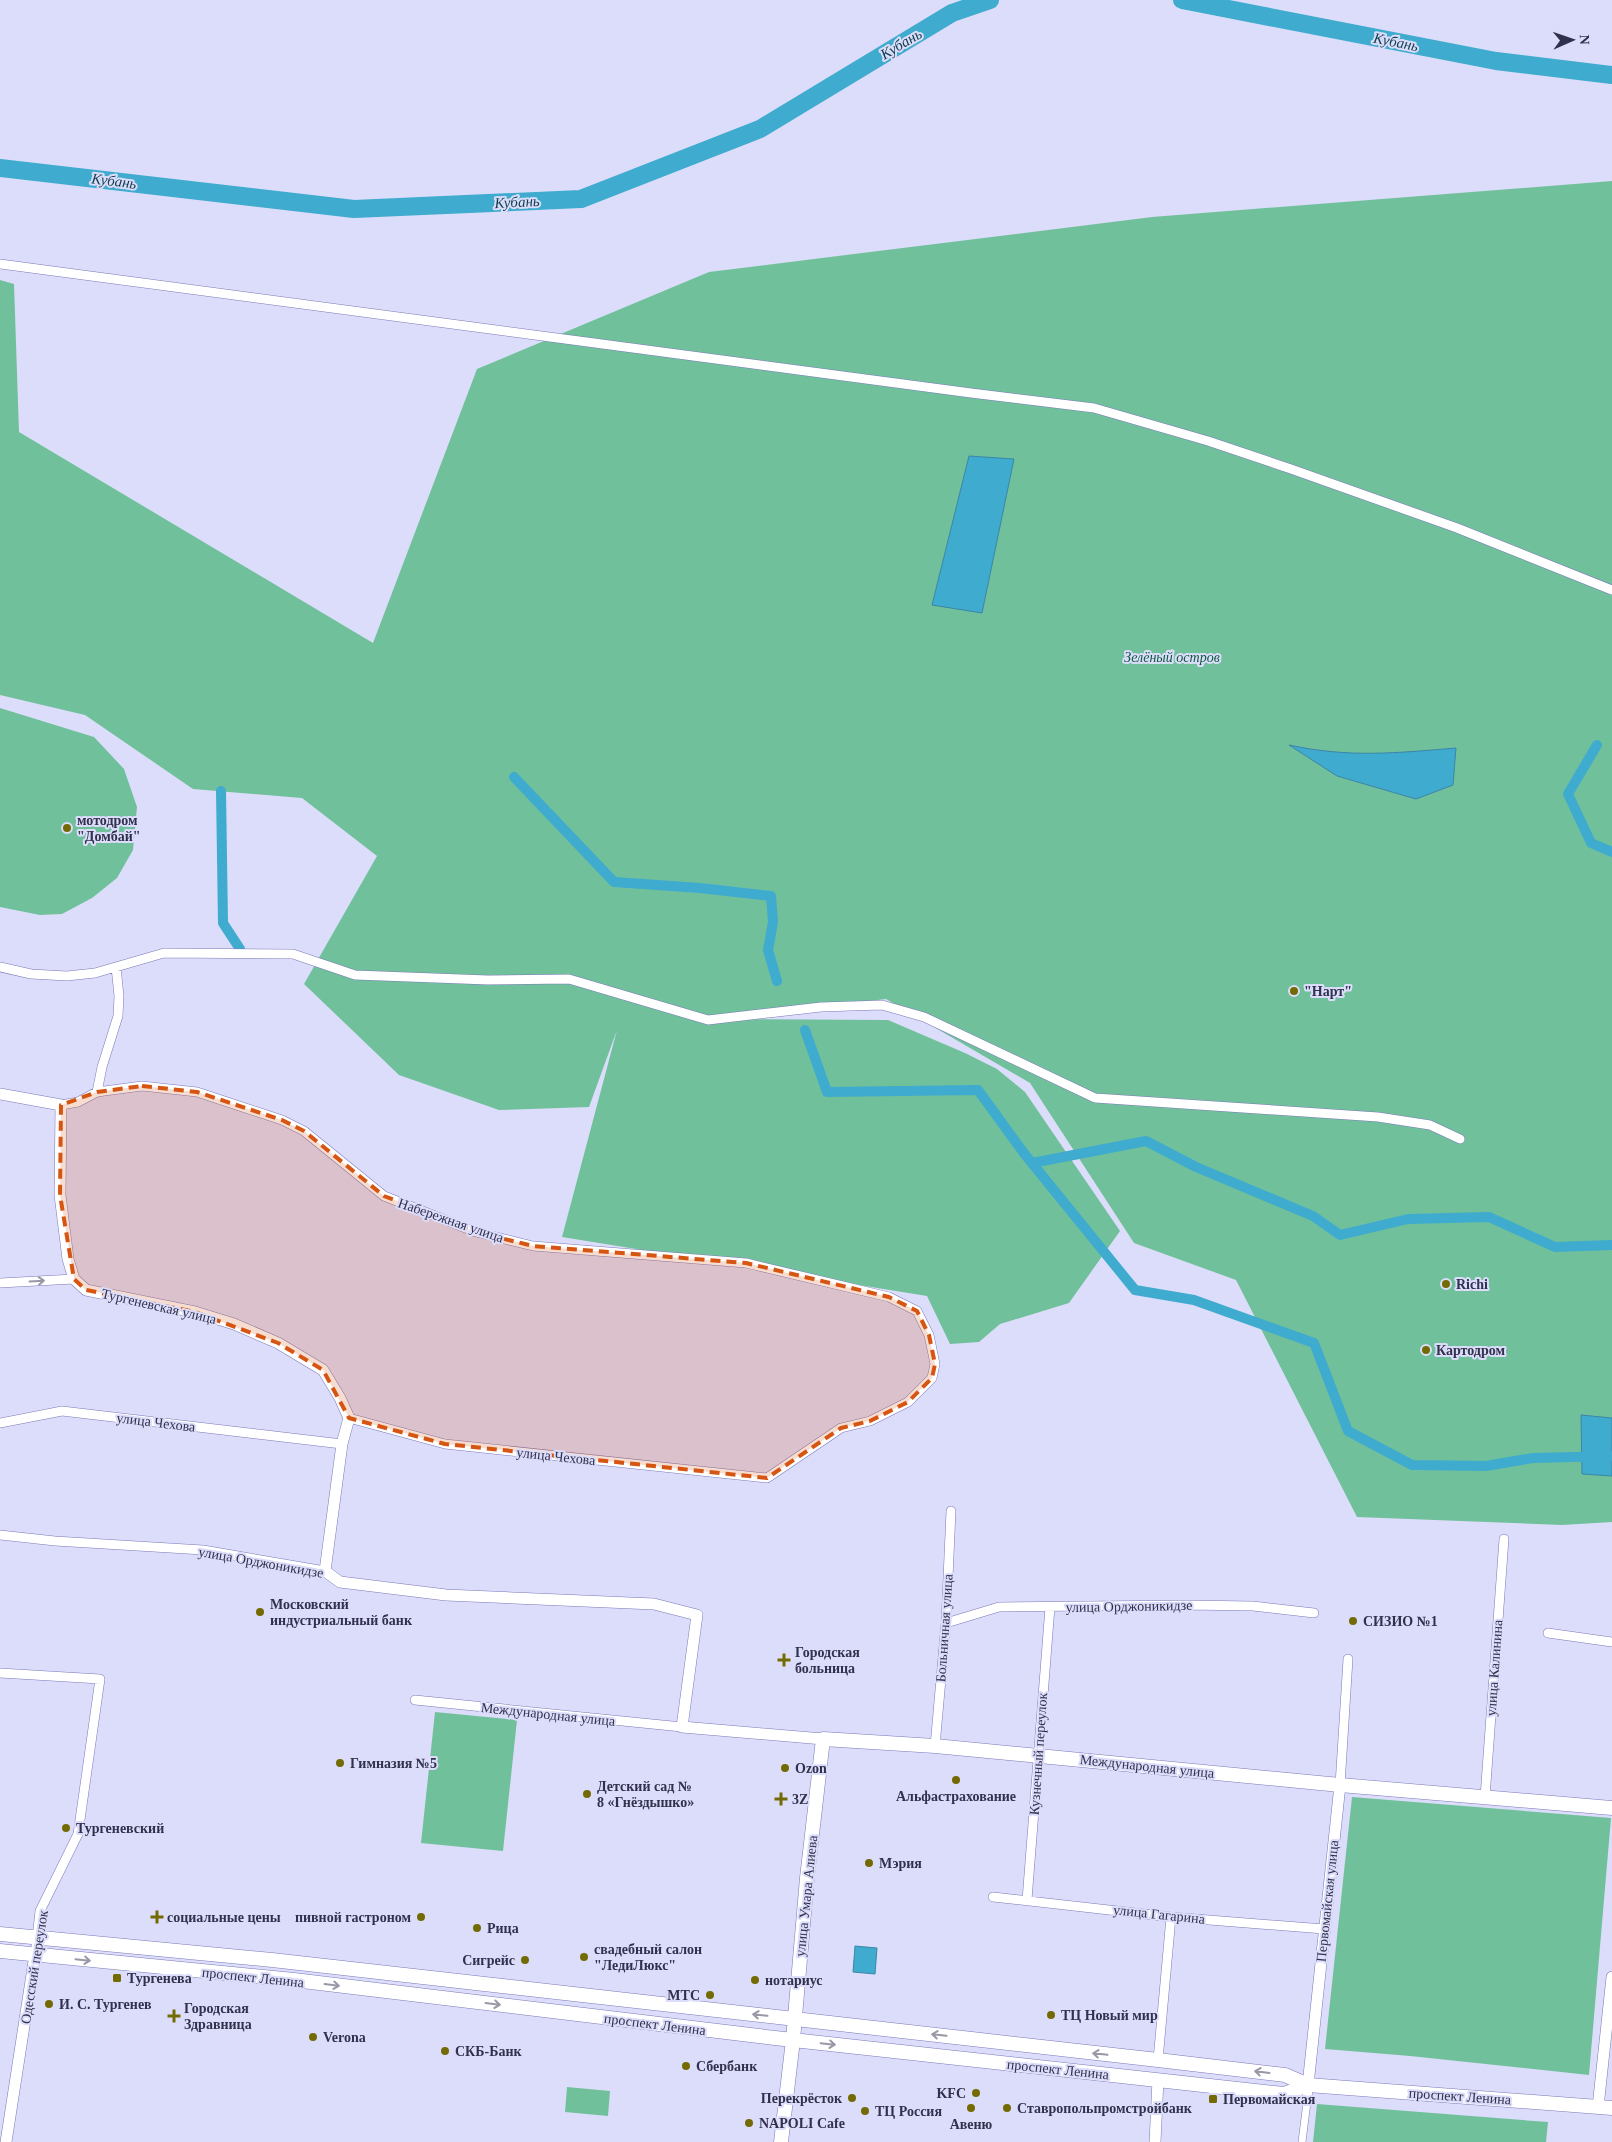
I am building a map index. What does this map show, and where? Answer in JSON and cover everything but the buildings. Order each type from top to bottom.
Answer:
[{"type":"main road","name":"Международная улица","points":[[823,1739],[935,1746],[1612,1808]]},
{"type":"main road","name":"улица Умара Алиева","points":[[782,2142],[795,2019],[806,1884],[823,1739]]},
{"type":"main road","name":"проспект Ленина","points":[[0,1934],[272,1960],[1285,2074],[1308,2084],[1605,2108]]},
{"type":"main road","name":"проспект Ленина","points":[[0,1951],[294,1980],[793,2040],[1284,2094],[1308,2084]]},
{"type":"street","points":[[0,264],[971,394],[1094,408],[1291,469],[1457,528],[1612,590]]},
{"type":"street","points":[[0,967],[31,974],[66,976],[95,973],[164,953],[293,954],[355,975],[488,980],[569,979],[708,1020],[821,1007],[882,1005],[924,1016],[1095,1098],[1378,1117],[1430,1125],[1460,1138]]},
{"type":"street","points":[[97,1092],[102,1067],[118,1016],[119,996],[116,967]]},
{"type":"street","name":"Набережная улица","points":[[0,1094],[62,1106],[78,1102],[97,1092],[142,1086],[197,1092],[282,1120],[304,1131],[384,1196],[476,1232],[533,1246],[746,1263],[889,1297],[917,1311],[929,1335],[935,1364],[932,1378],[908,1402],[870,1421],[841,1428],[767,1478]]},
{"type":"street","points":[[0,1283],[74,1279],[68,1259],[60,1195],[62,1106]]},
{"type":"street","name":"Тургеневская улица","points":[[74,1279],[86,1290],[195,1312],[234,1324],[278,1344],[322,1370],[340,1398],[348,1418]]},
{"type":"street","name":"улица Чехова","points":[[0,1423],[62,1411],[342,1444]]},
{"type":"street","points":[[325,1571],[342,1444],[348,1418]]},
{"type":"street","name":"улица Чехова","points":[[348,1418],[445,1444],[767,1478]]},
{"type":"street","name":"Больничная улица","points":[[935,1746],[946,1623],[951,1511]]},
{"type":"street","name":"улица Орджоникидзе","points":[[0,1536],[203,1550],[325,1571],[340,1582],[446,1594],[654,1604],[697,1615],[682,1728]]},
{"type":"street","name":"улица Калинина","points":[[1485,1797],[1504,1539]]},
{"type":"street","name":"улица Орджоникидзе","points":[[946,1623],[999,1607],[1253,1606],[1314,1613]]},
{"type":"street","name":"Кузнечный переулок","points":[[1027,1900],[1050,1607]]},
{"type":"street","points":[[1548,1633],[1612,1642]]},
{"type":"street","name":"Первомайская улица","points":[[1302,2142],[1340,1784],[1348,1659]]},
{"type":"street","name":"Одесский переулок","points":[[0,1672],[100,1679],[78,1834],[40,1911],[6,2142]]},
{"type":"street","name":"Международная улица","points":[[415,1700],[682,1728],[823,1739]]},
{"type":"street","name":"улица Гагарина","points":[[993,1897],[1172,1917],[1324,1929]]},
{"type":"street","points":[[1158,2060],[1172,1917]]},
{"type":"street","points":[[1605,2108],[1612,1977]]},
{"type":"street","points":[[1155,2142],[1158,2080]]},
{"type":"highlighted area","points":[[142,1086],[197,1092],[282,1120],[304,1131],[384,1196],[476,1232],[533,1246],[746,1263],[889,1297],[917,1311],[929,1335],[935,1364],[932,1378],[908,1402],[870,1421],[841,1428],[767,1478],[445,1444],[349,1418],[323,1370],[278,1343],[195,1312],[86,1290],[74,1279],[60,1195],[61,1105],[97,1092]]},
{"type":"green space","name":"Зелёный остров","points":[[1612,181],[1612,1522],[1562,1525],[1357,1517],[1236,1280],[1134,1243],[1030,1083],[886,999],[723,1019],[888,1020],[997,1069],[1025,1092],[1120,1231],[1069,1303],[1000,1324],[979,1342],[950,1344],[927,1296],[562,1237],[617,1030],[589,1107],[499,1110],[399,1075],[304,984],[377,856],[302,798],[193,789],[85,715],[0,695],[0,280],[14,284],[19,432],[373,643],[477,369],[709,272],[1152,217]]},
{"type":"green space","name":"мотодром \"Домбай\"","points":[[0,708],[94,737],[124,769],[137,807],[133,850],[117,878],[92,898],[62,914],[40,915],[0,907]]},
{"type":"green space","points":[[435,1712],[517,1720],[503,1851],[421,1843]]},
{"type":"green space","points":[[1352,1797],[1611,1818],[1589,2075],[1325,2049]]},
{"type":"green space","points":[[567,2087],[610,2091],[608,2116],[565,2112]]},
{"type":"green space","points":[[1317,2104],[1548,2122],[1546,2142],[1313,2142]]},
{"type":"water","points":[[969,456],[1014,459],[982,613],[932,605]]},
{"type":"water","points":[[1289,745],[1332,752],[1352,753],[1393,753],[1456,748],[1453,785],[1416,799],[1337,776]]},
{"type":"water","points":[[1581,1415],[1612,1418],[1612,1476],[1582,1474]]},
{"type":"water","points":[[855,1946],[877,1948],[875,1974],[853,1972]]},
{"type":"waterway","name":"Кубань","points":[[0,168],[354,209],[581,199],[760,129],[952,13],[990,0]]},
{"type":"waterway","name":"Кубань","points":[[1182,0],[1496,61],[1612,75]]},
{"type":"waterway","points":[[1597,745],[1568,794],[1591,843],[1612,852]]},
{"type":"waterway","points":[[514,777],[614,882],[700,888],[771,896],[773,922],[768,950],[777,981]]},
{"type":"waterway","points":[[221,791],[223,923],[240,949]]},
{"type":"waterway","points":[[805,1030],[827,1092],[978,1090],[1023,1152],[1135,1290],[1194,1300],[1314,1343],[1348,1431],[1412,1465],[1486,1466],[1533,1458],[1612,1456]]},
{"type":"waterway","points":[[1032,1163],[1146,1141],[1196,1167],[1313,1216],[1340,1235],[1408,1219],[1489,1217],[1555,1247],[1612,1245]]},
{"type":"place","name":"мотодром \"Домбай\"","points":[[67,828]]},
{"type":"place","name":"\"Нарт\"","points":[[1294,991]]},
{"type":"place","name":"Richi","points":[[1446,1284]]},
{"type":"place","name":"Картодром","points":[[1426,1350]]},
{"type":"place","name":"Московский индустриальный банк","points":[[260,1612]]},
{"type":"place","name":"СИЗИО №1","points":[[1353,1621]]},
{"type":"place","name":"Городская больница","points":[[784,1660]]},
{"type":"place","name":"Гимназия №5","points":[[340,1763]]},
{"type":"place","name":"Ozon","points":[[785,1768]]},
{"type":"place","name":"Альфастрахование","points":[[956,1780]]},
{"type":"place","name":"Детский сад № 8 «Гнёздышко»","points":[[587,1794]]},
{"type":"place","name":"3Z","points":[[781,1799]]},
{"type":"place","name":"Тургеневский","points":[[66,1828]]},
{"type":"place","name":"Мэрия","points":[[869,1863]]},
{"type":"place","name":"социальные цены","points":[[157,1917]]},
{"type":"place","name":"пивной гастроном","points":[[421,1917]]},
{"type":"place","name":"Рица","points":[[477,1928]]},
{"type":"place","name":"свадебный салон \"ЛедиЛюкс\"","points":[[584,1957]]},
{"type":"place","name":"Сигрейс","points":[[525,1960]]},
{"type":"place","name":"Тургенева","points":[[117,1978]]},
{"type":"place","name":"нотариус","points":[[755,1980]]},
{"type":"place","name":"МТС","points":[[710,1995]]},
{"type":"place","name":"И. С. Тургенев","points":[[49,2004]]},
{"type":"place","name":"ТЦ Новый мир","points":[[1051,2015]]},
{"type":"place","name":"Городская Здравница","points":[[174,2016]]},
{"type":"place","name":"Verona","points":[[313,2037]]},
{"type":"place","name":"СКБ-Банк","points":[[445,2051]]},
{"type":"place","name":"Сбербанк","points":[[686,2066]]},
{"type":"place","name":"KFC","points":[[976,2093]]},
{"type":"place","name":"Перекрёсток","points":[[852,2098]]},
{"type":"place","name":"Первомайская","points":[[1213,2099]]},
{"type":"place","name":"Авеню","points":[[971,2108]]},
{"type":"place","name":"Ставропольпромстройбанк","points":[[1007,2108]]},
{"type":"place","name":"ТЦ Россия","points":[[865,2111]]},
{"type":"place","name":"NAPOLI Cafe","points":[[749,2123]]}]
